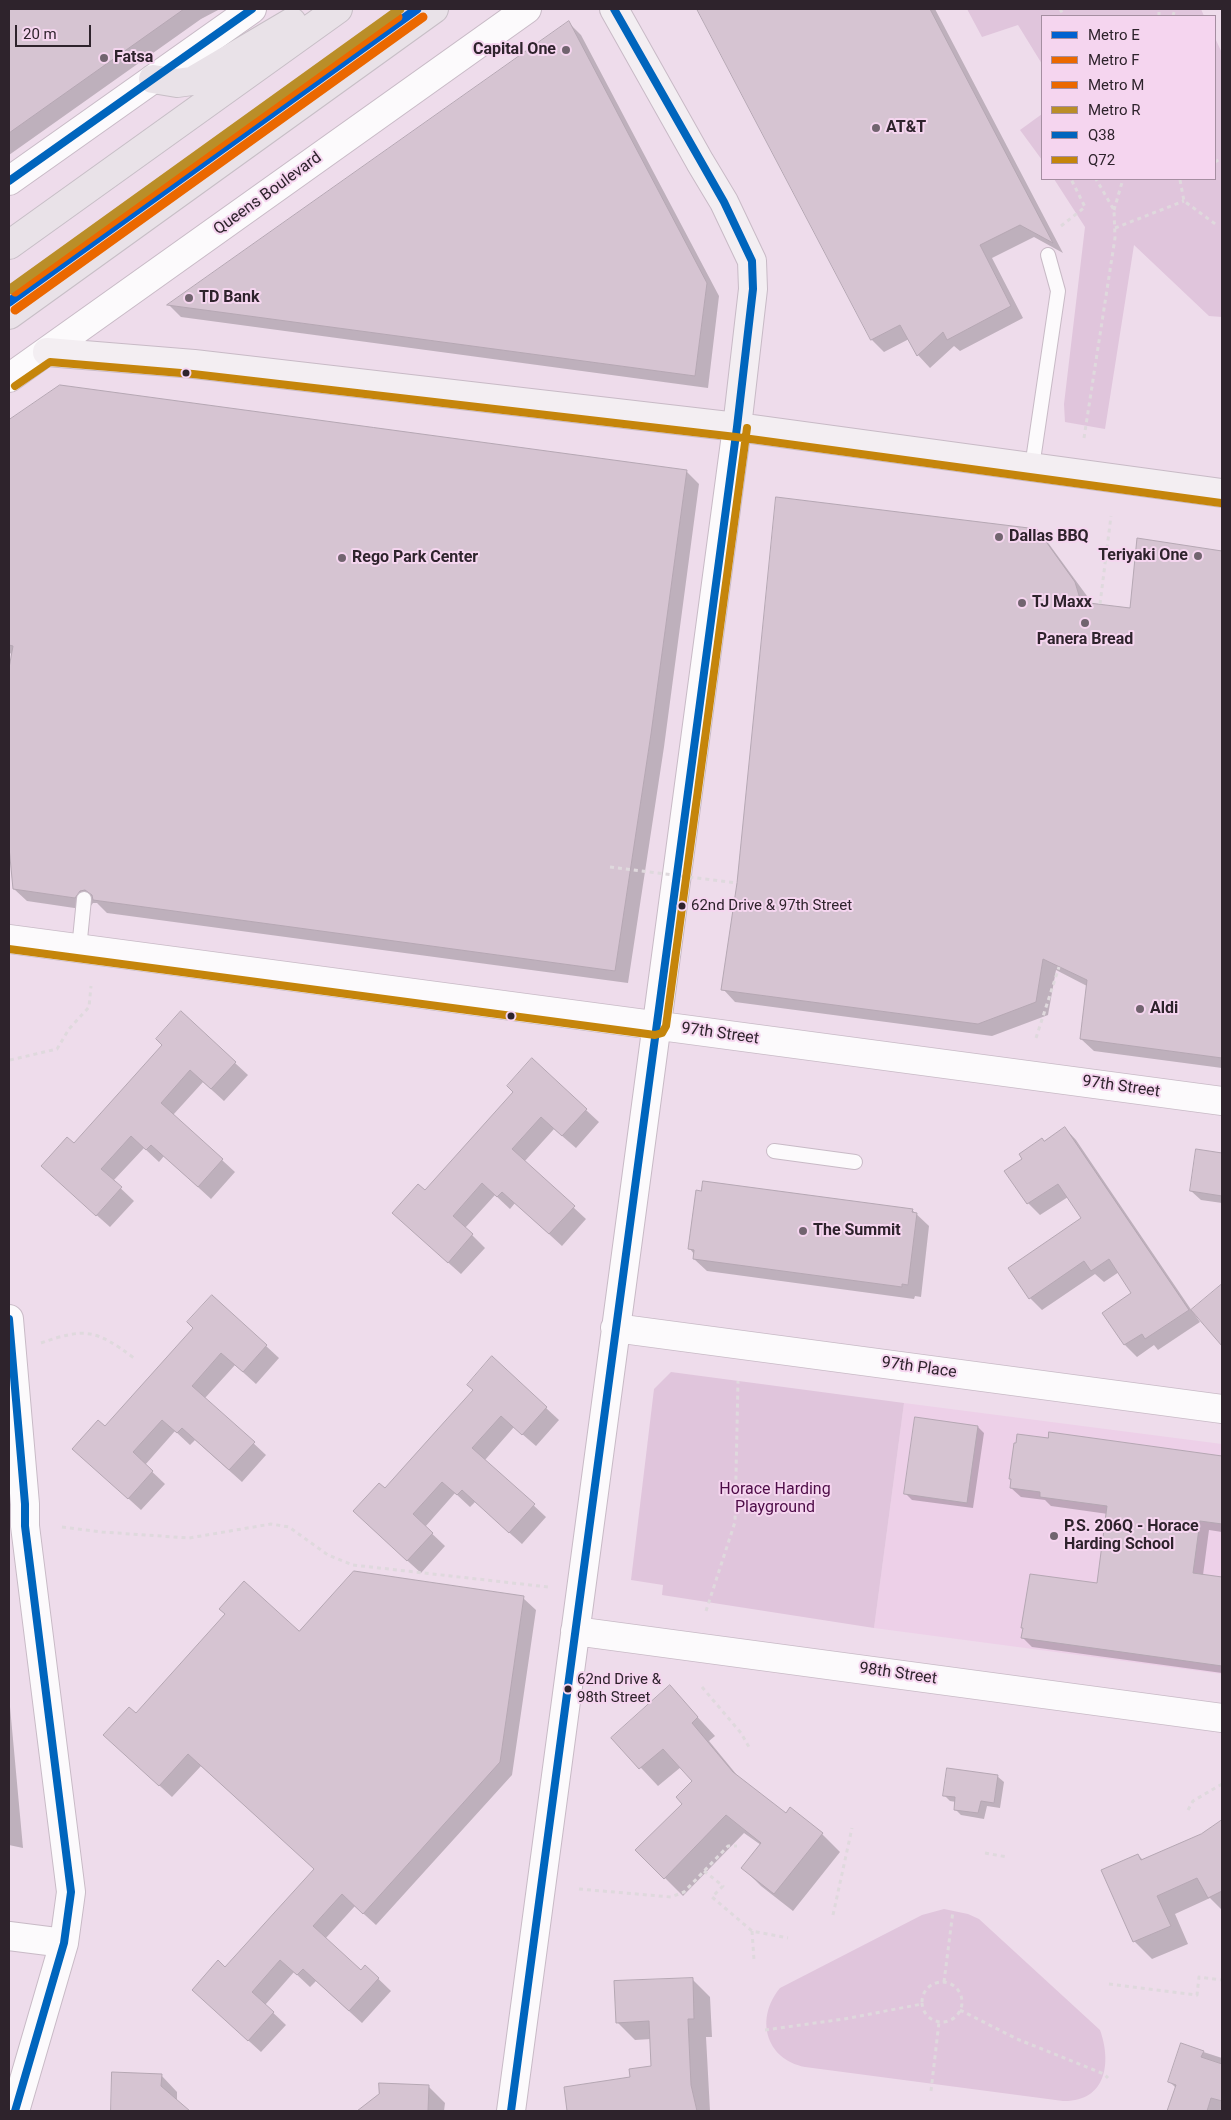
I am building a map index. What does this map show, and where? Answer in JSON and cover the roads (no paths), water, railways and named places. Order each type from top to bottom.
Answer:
[{"type":"main road","points":[[153,79],[177,83],[192,81],[294,20],[321,9]]},
{"type":"main road","points":[[9,245],[338,9]]},
{"type":"main road","points":[[9,315],[434,9]]},
{"type":"main road","points":[[614,9],[724,202],[752,260],[753,289],[737,427]]},
{"type":"main road","points":[[47,352],[194,364],[737,427],[1222,493]]},
{"type":"street","points":[[9,181],[252,9]]},
{"type":"street","name":"Queens Boulevard","points":[[9,378],[527,9]]},
{"type":"street","points":[[510,2111],[737,427]]},
{"type":"street","name":"97th Street","points":[[9,939],[1222,1101]]},
{"type":"street","points":[[9,1319],[19,1550],[72,1892],[64,1944],[15,2111]]},
{"type":"street","name":"97th Place","points":[[615,1328],[1222,1409]]},
{"type":"street","name":"98th Street","points":[[575,1631],[1222,1718]]},
{"type":"street","points":[[9,1936],[64,1944]]},
{"type":"lane","points":[[1032,468],[1058,291],[1048,255]]},
{"type":"lane","points":[[79,949],[84,899]]},
{"type":"lane","points":[[774,1150],[855,1162]]},
{"type":"metro line","name":"R","points":[[9,290],[400,9]]},
{"type":"metro line","name":"E","points":[[9,302],[417,9]]},
{"type":"metro line","name":"F","points":[[15,292],[398,17]]},
{"type":"metro line","name":"M","points":[[15,310],[423,17]]},
{"type":"place","name":"Capital One","points":[[566,50]]},
{"type":"place","name":"Fatsa","points":[[104,58]]},
{"type":"place","name":"AT&T","points":[[876,128]]},
{"type":"place","name":"TD Bank","points":[[189,298]]},
{"type":"place","name":"Dallas BBQ","points":[[999,537]]},
{"type":"place","name":"Teriyaki One","points":[[1198,556]]},
{"type":"place","name":"Rego Park Center","points":[[342,558]]},
{"type":"place","name":"TJ Maxx","points":[[1022,603]]},
{"type":"place","name":"Panera Bread","points":[[1085,623]]},
{"type":"place","name":"62nd Drive & 97th Street","points":[[682,906]]},
{"type":"place","name":"Aldi","points":[[1140,1009]]},
{"type":"place","name":"The Summit","points":[[803,1231]]},
{"type":"place","name":"P.S. 206Q - Horace Harding School","points":[[1054,1536]]},
{"type":"place","name":"62nd Drive & 98th Street","points":[[568,1689]]},
{"type":"park label","name":"Horace Harding Playground","points":[[775,1499]]}]
